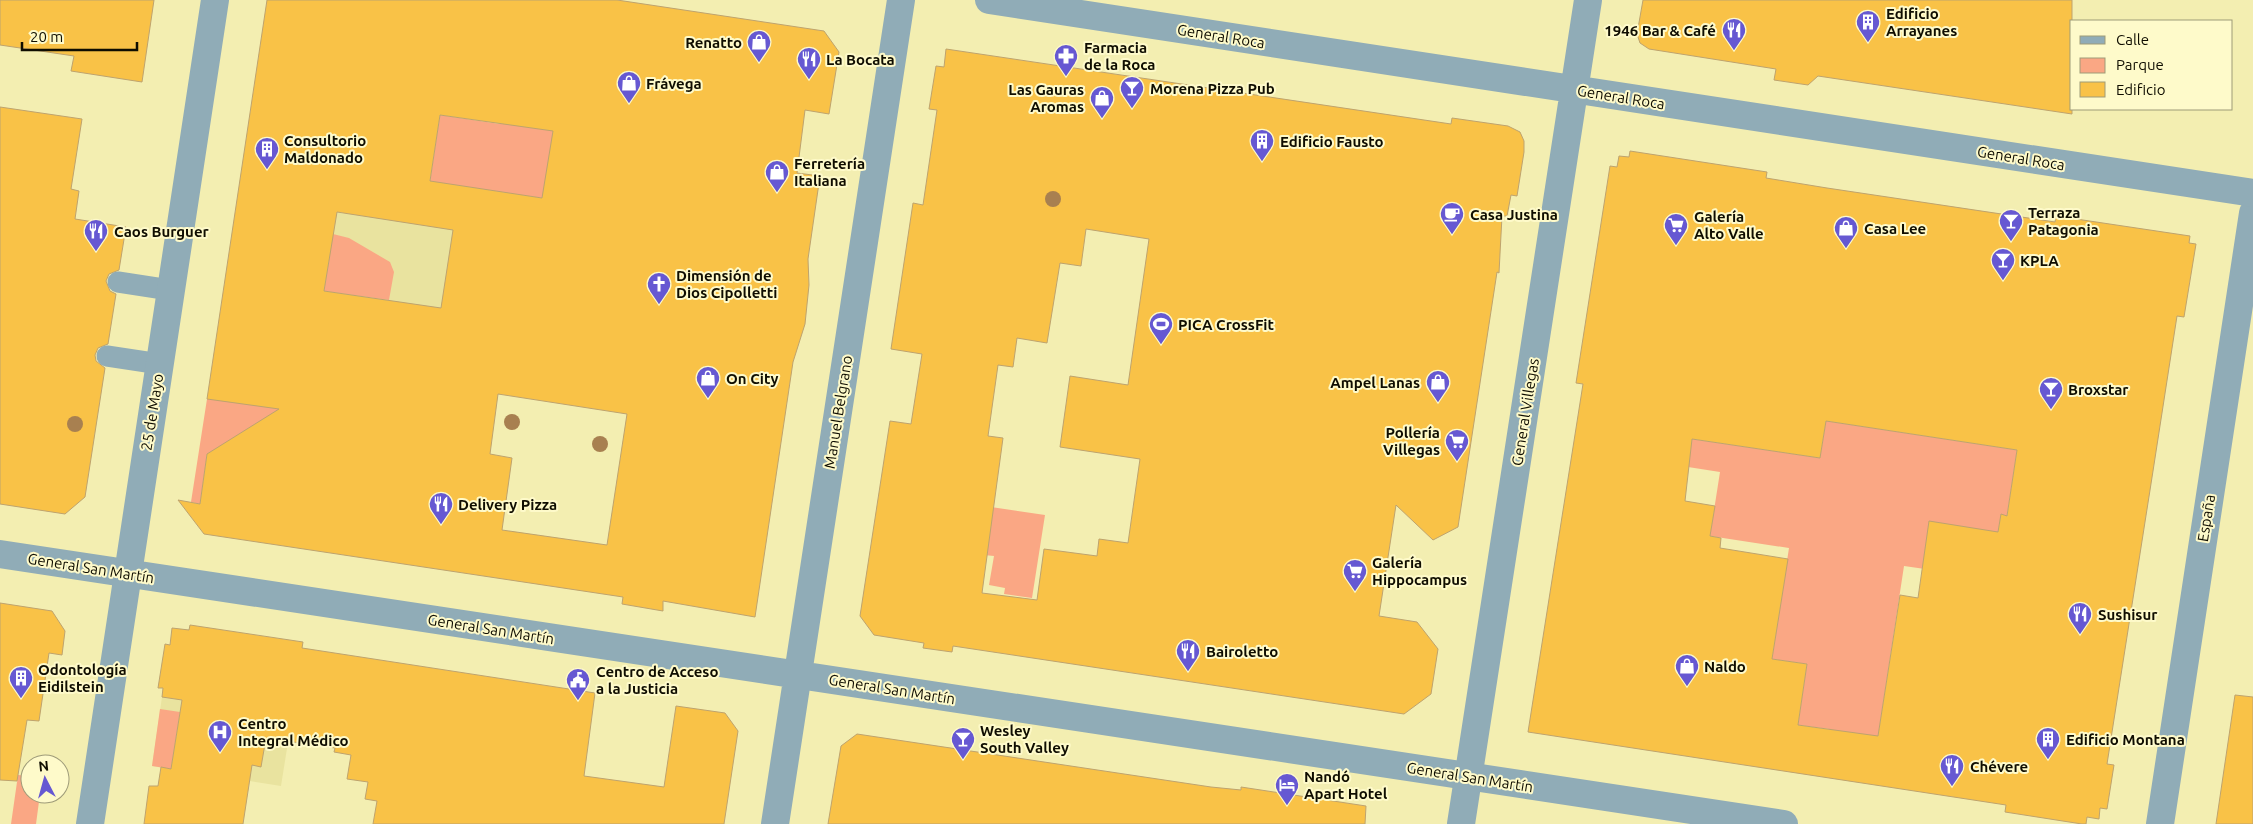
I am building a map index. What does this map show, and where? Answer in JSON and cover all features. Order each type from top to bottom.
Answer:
[{"type":"street","name":"25 de Mayo","points":[[90,824],[214,0]]},
{"type":"street","name":"Manuel Belgrano","points":[[775,824],[901,0]]},
{"type":"street","name":"General Roca","points":[[989,0],[2253,193]]},
{"type":"street","name":"General Villegas","points":[[1461,824],[1588,0]]},
{"type":"street","name":"España","points":[[2160,824],[2253,213]]},
{"type":"street","name":"General San Martín","points":[[0,554],[1784,824]]},
{"type":"lane","points":[[118,282],[170,290]]},
{"type":"lane","points":[[107,356],[160,364]]},
{"type":"shaded area","points":[[354,171],[430,182],[506,340],[321,313],[329,260],[237,197],[347,214]]},
{"type":"shaded area","name":"Centro Integral Médico","points":[[162,697],[292,717],[281,786],[152,766]]},
{"type":"green space","points":[[507,67],[567,115],[542,198],[430,182],[440,115],[500,124]]},
{"type":"green space","points":[[317,230],[349,238],[390,262],[394,272],[389,300],[324,291],[329,260],[312,257]]},
{"type":"green space","points":[[307,310],[284,461],[207,454],[200,504],[191,502],[207,399]]},
{"type":"green space","points":[[1826,421],[2017,450],[2007,516],[2001,515],[1998,532],[1932,570],[1904,566],[1876,750],[1827,742],[1829,729],[1798,725],[1807,664],[1772,659],[1789,548],[1710,536],[1720,472],[1688,467],[1692,439],[1820,458]]},
{"type":"green space","points":[[991,507],[1045,515],[1032,598],[1004,594],[1005,588],[989,585],[994,556],[984,555]]},
{"type":"green space","points":[[160,709],[180,712],[171,769],[152,766]]},
{"type":"green space","points":[[18,775],[20,775],[20,804],[39,804],[36,824],[11,824]]},
{"type":"building","points":[[0,0],[154,0],[142,82],[71,71],[74,56],[0,45]]},
{"type":"building","points":[[267,0],[617,0],[824,31],[839,52],[829,114],[805,110],[797,173],[820,176],[808,259],[809,285],[805,324],[793,362],[755,617],[663,601],[663,611],[622,604],[623,597],[204,534],[178,500],[200,504],[207,454],[279,409],[207,399]],"holes":[[[440,115],[553,131],[542,198],[430,181]],[[337,212],[453,230],[441,308],[324,291]],[[498,394],[627,414],[607,545],[502,530],[512,458],[490,454]]]},
{"type":"building","points":[[1643,0],[2072,0],[2072,20],[2070,20],[2070,110],[2072,110],[2072,114],[1818,76],[1808,85],[1774,80],[1776,69],[1649,49],[1640,43],[1637,34]]},
{"type":"building","points":[[946,49],[1451,124],[1452,118],[1508,126],[1520,132],[1524,141],[1524,152],[1517,196],[1511,195],[1507,216],[1502,216],[1499,273],[1497,272],[1458,527],[1433,540],[1396,505],[1379,616],[1417,622],[1438,649],[1431,694],[1404,714],[953,646],[952,652],[923,648],[924,643],[874,635],[860,616],[890,421],[911,424],[922,354],[891,349],[913,203],[923,205],[937,110],[929,109],[936,66],[944,67]],"holes":[[[1086,229],[1149,239],[1128,385],[1070,376],[1060,447],[1140,459],[1128,543],[1099,539],[1097,556],[1044,549],[1037,600],[982,593],[1003,438],[988,436],[998,365],[1013,367],[1017,338],[1047,343],[1060,263],[1081,266]]]},
{"type":"building","points":[[0,107],[82,119],[71,189],[79,191],[75,219],[126,227],[119,270],[109,274],[106,281],[110,291],[116,294],[108,344],[98,348],[95,355],[96,361],[105,368],[85,497],[65,514],[0,504]]},
{"type":"building","points":[[1630,151],[1767,172],[1766,178],[1827,188],[2055,222],[2056,216],[2190,236],[2189,243],[2196,244],[2184,317],[2177,316],[2107,764],[2114,765],[2107,809],[2100,808],[2099,819],[2087,817],[2086,824],[2082,824],[2005,812],[2006,805],[1528,732],[1583,384],[1576,383],[1610,166],[1617,167],[1619,156],[1629,157]],"holes":[[[1826,421],[2017,450],[2007,516],[2001,514],[1998,532],[1929,521],[1918,598],[1900,595],[1878,736],[1798,725],[1807,664],[1772,659],[1788,559],[1720,548],[1721,538],[1710,536],[1715,506],[1685,501],[1692,439],[1820,458]]]},
{"type":"building","points":[[0,603],[52,611],[65,631],[62,655],[49,653],[39,721],[27,720],[17,781],[0,780]]},
{"type":"building","points":[[190,625],[303,642],[302,648],[595,693],[584,776],[664,787],[676,706],[725,713],[738,731],[724,824],[373,824],[377,801],[365,799],[368,782],[347,779],[351,755],[334,752],[335,748],[266,738],[261,767],[252,765],[243,824],[144,824],[149,786],[158,786],[161,767],[171,769],[182,700],[162,697],[163,688],[158,688],[165,644],[170,645],[172,628],[189,630]]},
{"type":"building","points":[[2235,695],[2253,697],[2253,824],[2216,824]]},
{"type":"building","points":[[857,734],[1211,787],[1241,790],[1241,787],[1366,806],[1365,824],[828,824],[841,746]]},
{"type":"place","name":"Edificio Arrayanes","points":[[1868,43]]},
{"type":"place","name":"1946 Bar & Café","points":[[1734,51]]},
{"type":"place","name":"Renatto","points":[[759,63]]},
{"type":"place","name":"Farmacia de la Roca","points":[[1066,77]]},
{"type":"place","name":"La Bocata","points":[[809,80]]},
{"type":"place","name":"Frávega","points":[[629,104]]},
{"type":"place","name":"Morena Pizza Pub","points":[[1132,109]]},
{"type":"place","name":"Las Gauras Aromas","points":[[1102,119]]},
{"type":"place","name":"Edificio Fausto","points":[[1262,162]]},
{"type":"place","name":"Consultorio Maldonado","points":[[267,170]]},
{"type":"place","name":"Ferretería Italiana","points":[[777,193]]},
{"type":"place","name":"Casa Justina","points":[[1452,235]]},
{"type":"place","name":"Terraza Patagonia","points":[[2011,242]]},
{"type":"place","name":"Galería Alto Valle","points":[[1676,246]]},
{"type":"place","name":"Casa Lee","points":[[1846,249]]},
{"type":"place","name":"Caos Burguer","points":[[96,252]]},
{"type":"place","name":"KPLA","points":[[2003,281]]},
{"type":"place","name":"Dimensión de Dios Cipolletti","points":[[659,305]]},
{"type":"place","name":"PICA CrossFit","points":[[1161,345]]},
{"type":"place","name":"On City","points":[[708,399]]},
{"type":"place","name":"Ampel Lanas","points":[[1438,403]]},
{"type":"place","name":"Broxstar","points":[[2051,410]]},
{"type":"place","name":"Pollería Villegas","points":[[1457,462]]},
{"type":"place","name":"Delivery Pizza","points":[[441,525]]},
{"type":"place","name":"Galería Hippocampus","points":[[1355,592]]},
{"type":"place","name":"Sushisur","points":[[2080,635]]},
{"type":"place","name":"Bairoletto","points":[[1188,672]]},
{"type":"place","name":"Naldo","points":[[1687,687]]},
{"type":"place","name":"Odontología Eidilstein","points":[[21,699]]},
{"type":"place","name":"Centro de Acceso a la Justicia","points":[[578,701]]},
{"type":"place","name":"Centro Integral Médico","points":[[220,753]]},
{"type":"place","name":"Wesley South Valley","points":[[963,760]]},
{"type":"place","name":"Edificio Montana","points":[[2048,760]]},
{"type":"place","name":"Chévere","points":[[1952,787]]},
{"type":"place","name":"Nandó Apart Hotel","points":[[1287,806]]}]
